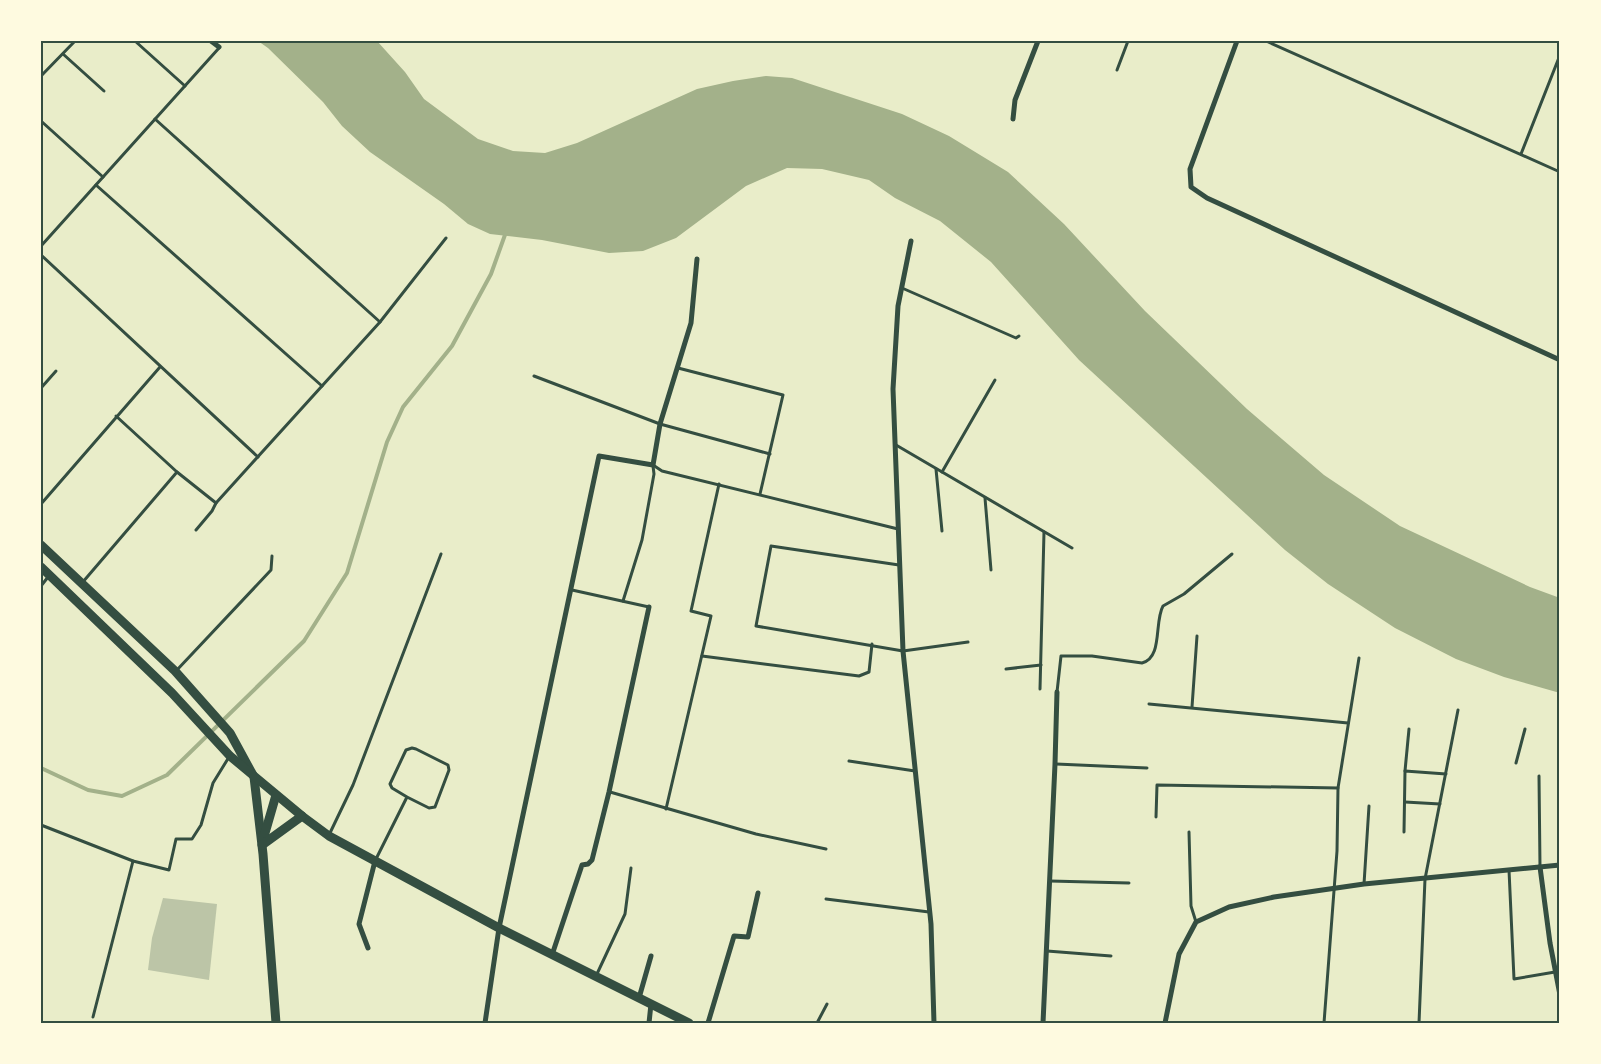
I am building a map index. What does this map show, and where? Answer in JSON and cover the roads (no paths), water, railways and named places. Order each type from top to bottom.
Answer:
[{"type":"main road","points":[[41,545],[175,671],[230,732],[254,776],[262,845],[276,1023]]},
{"type":"main road","points":[[41,567],[172,693],[215,742],[276,795],[329,836],[499,928],[686,1022]]},
{"type":"main road","points":[[262,845],[276,795]]},
{"type":"main road","points":[[262,845],[302,816]]},
{"type":"street","points":[[210,41],[219,47]]},
{"type":"street","points":[[1013,119],[1015,100],[1038,41]]},
{"type":"street","points":[[1237,41],[1190,169],[1191,187],[1216,202],[1560,360]]},
{"type":"street","points":[[911,241],[898,306],[893,389],[903,651],[930,912],[934,1023]]},
{"type":"street","points":[[485,1023],[499,928],[599,456],[653,465],[660,424],[691,323],[697,259]]},
{"type":"street","points":[[552,954],[582,865],[588,864],[592,860],[609,792],[649,607]]},
{"type":"street","points":[[1043,1023],[1057,692]]},
{"type":"street","points":[[368,948],[359,924],[375,861]]},
{"type":"street","points":[[1164,1023],[1179,954],[1196,922],[1228,907],[1274,897],[1364,884],[1560,865]]},
{"type":"street","points":[[1540,867],[1560,995]]},
{"type":"street","points":[[708,1023],[734,936],[748,937],[758,893]]},
{"type":"street","points":[[639,998],[651,956]]},
{"type":"street","points":[[649,1023],[651,1004]]},
{"type":"lane","points":[[41,76],[75,41]]},
{"type":"lane","points":[[136,41],[185,86]]},
{"type":"lane","points":[[1116,70],[1128,41]]},
{"type":"lane","points":[[1266,41],[1560,172]]},
{"type":"lane","points":[[41,246],[219,47]]},
{"type":"lane","points":[[63,54],[104,90]]},
{"type":"lane","points":[[1521,154],[1560,55]]},
{"type":"lane","points":[[155,120],[380,322]]},
{"type":"lane","points":[[41,121],[103,176]]},
{"type":"lane","points":[[96,185],[322,386]]},
{"type":"lane","points":[[196,530],[212,511],[216,503],[380,322],[446,238]]},
{"type":"lane","points":[[41,255],[258,457]]},
{"type":"lane","points":[[902,288],[1016,338],[1019,336]]},
{"type":"lane","points":[[41,504],[160,366]]},
{"type":"lane","points":[[678,368],[783,395],[760,494]]},
{"type":"lane","points":[[41,388],[56,371]]},
{"type":"lane","points":[[534,376],[660,424],[770,454]]},
{"type":"lane","points":[[942,472],[995,380]]},
{"type":"lane","points":[[116,416],[177,472],[216,503]]},
{"type":"lane","points":[[895,445],[1072,548]]},
{"type":"lane","points":[[653,465],[662,471],[898,530]]},
{"type":"lane","points":[[623,601],[642,540],[654,474],[653,465]]},
{"type":"lane","points":[[936,468],[942,531]]},
{"type":"lane","points":[[82,583],[177,472]]},
{"type":"lane","points":[[666,809],[712,616],[691,611],[719,484]]},
{"type":"lane","points":[[984,497],[991,570]]},
{"type":"lane","points":[[1040,688],[1044,532]]},
{"type":"lane","points":[[900,565],[771,546],[756,626],[872,644],[903,651],[968,642]]},
{"type":"lane","points":[[329,836],[353,785],[441,554]]},
{"type":"lane","points":[[1057,692],[1061,656],[1092,656],[1142,663],[1149,660],[1155,651],[1159,619],[1163,606],[1184,594],[1232,554]]},
{"type":"lane","points":[[175,671],[271,570],[272,556]]},
{"type":"lane","points":[[41,586],[50,575]]},
{"type":"lane","points":[[572,590],[649,607]]},
{"type":"lane","points":[[1192,707],[1197,636]]},
{"type":"lane","points":[[702,656],[859,676],[869,672],[872,644]]},
{"type":"lane","points":[[1324,1023],[1337,851],[1338,788],[1359,658]]},
{"type":"lane","points":[[1006,669],[1041,665]]},
{"type":"lane","points":[[1149,704],[1348,723]]},
{"type":"lane","points":[[1419,1023],[1425,879],[1458,710]]},
{"type":"lane","points":[[1404,832],[1405,771],[1409,729]]},
{"type":"lane","points":[[1516,764],[1526,729]]},
{"type":"lane","points":[[416,749],[448,764],[449,770],[435,807],[428,808],[407,797],[392,788],[390,784],[406,750],[416,749]]},
{"type":"lane","points":[[41,825],[133,861],[169,870],[176,840],[192,839],[197,832],[201,825],[213,783],[230,756]]},
{"type":"lane","points":[[849,761],[915,772]]},
{"type":"lane","points":[[1055,764],[1147,768]]},
{"type":"lane","points":[[1405,771],[1446,774]]},
{"type":"lane","points":[[1539,776],[1540,867]]},
{"type":"lane","points":[[1156,817],[1157,786],[1338,788]]},
{"type":"lane","points":[[609,792],[756,834],[826,849]]},
{"type":"lane","points":[[375,861],[407,797]]},
{"type":"lane","points":[[1405,802],[1440,804]]},
{"type":"lane","points":[[1364,884],[1368,806]]},
{"type":"lane","points":[[1189,832],[1191,906],[1196,922]]},
{"type":"lane","points":[[93,1017],[133,861]]},
{"type":"lane","points":[[596,976],[625,914],[631,868]]},
{"type":"lane","points":[[1509,869],[1514,979],[1555,972]]},
{"type":"lane","points":[[1049,881],[1129,883]]},
{"type":"lane","points":[[826,899],[930,912]]},
{"type":"lane","points":[[1046,951],[1111,956]]},
{"type":"lane","points":[[1553,958],[1560,958]]},
{"type":"lane","points":[[817,1023],[827,1004]]},
{"type":"waterway","points":[[41,768],[88,790],[122,796],[167,775],[304,641],[347,573],[387,442],[403,407],[452,346],[491,274],[506,232]]}]
